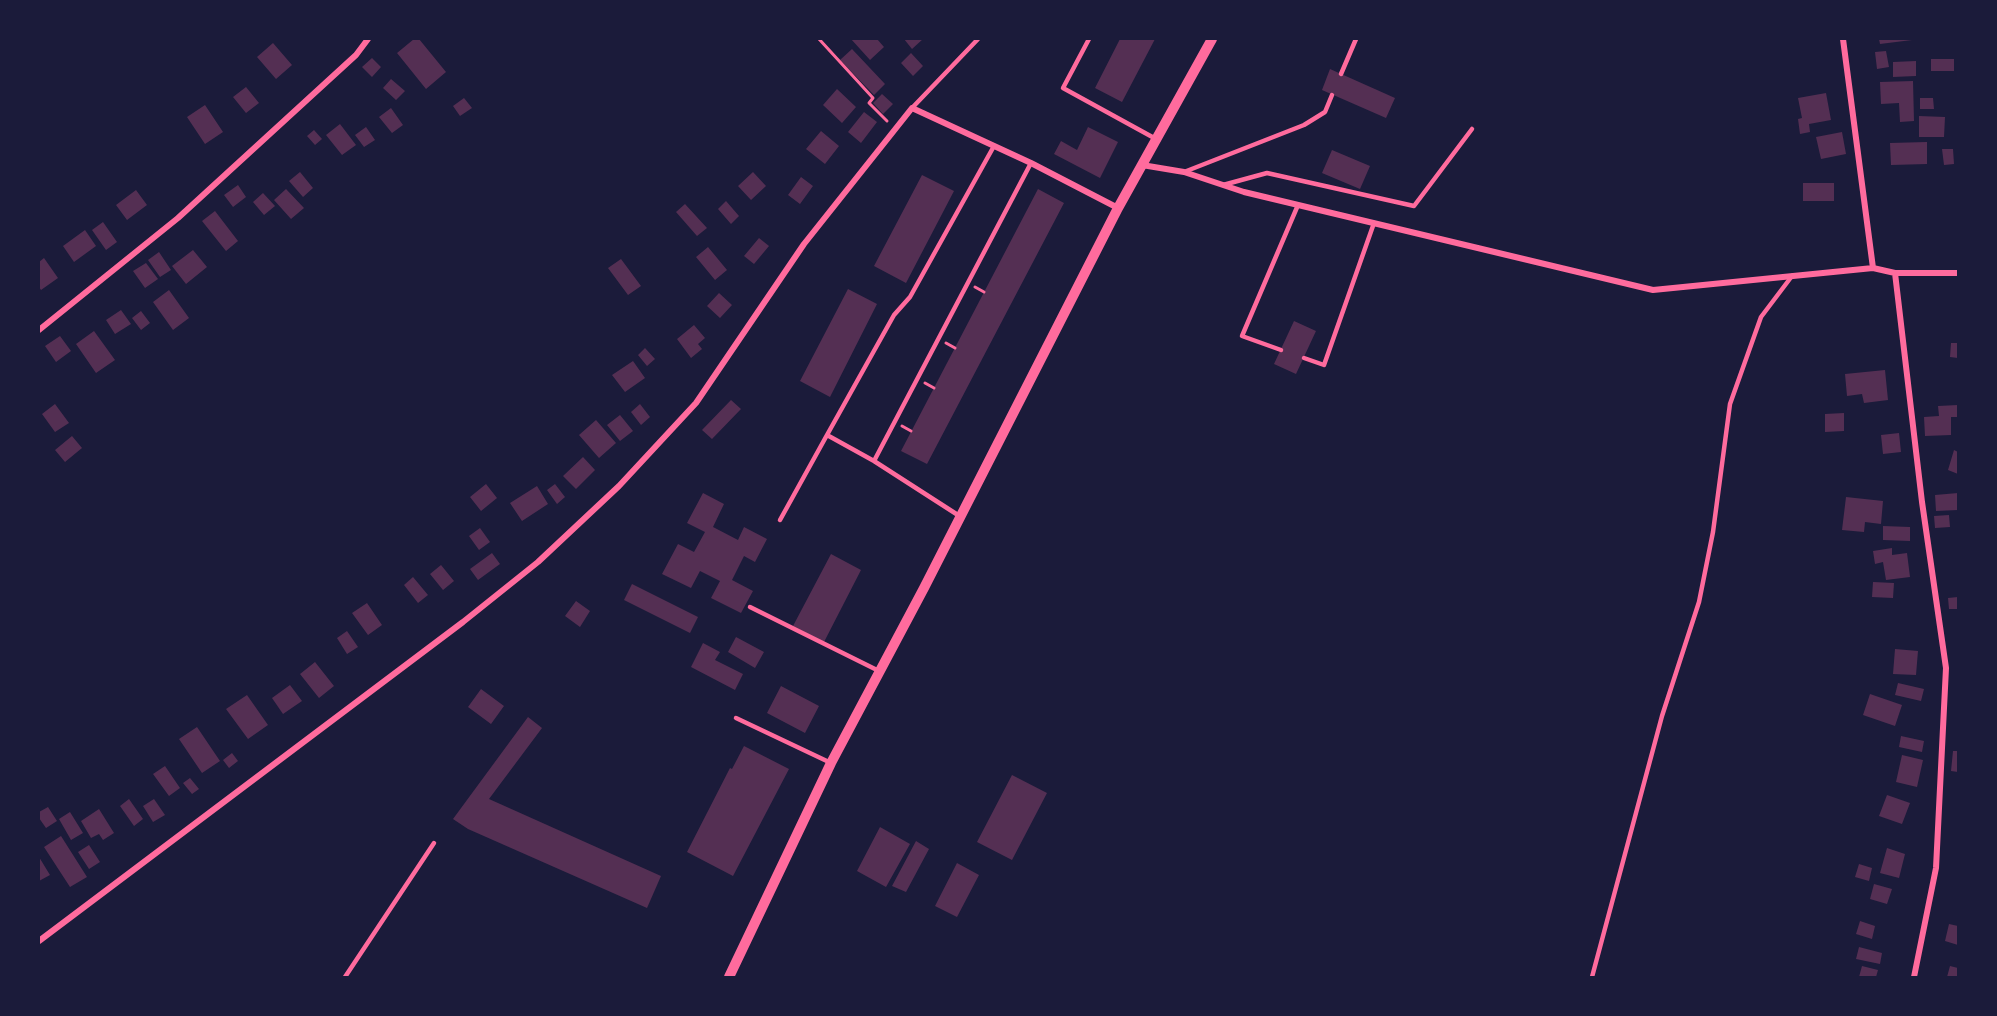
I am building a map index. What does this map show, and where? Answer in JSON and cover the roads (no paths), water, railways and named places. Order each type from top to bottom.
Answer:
[{"type":"street","points":[[39,330],[178,218],[356,55],[368,39]]},
{"type":"street","points":[[729,977],[831,763],[961,517],[1118,208],[1212,39]]},
{"type":"street","points":[[1843,39],[1873,268]]},
{"type":"street","points":[[39,941],[463,622],[538,562],[619,486],[696,403],[804,244],[912,108],[1031,163],[1118,208]]},
{"type":"street","points":[[1141,165],[1184,172],[1298,205],[1653,290],[1873,268],[1895,273],[1958,273]]},
{"type":"street","points":[[1895,273],[1922,502],[1946,668],[1936,868],[1914,977]]},
{"type":"lane","points":[[912,108],[978,39]]},
{"type":"lane","points":[[1089,39],[1063,88],[1156,139]]},
{"type":"lane","points":[[1341,74],[1356,39]]},
{"type":"lane","points":[[1184,172],[1304,126],[1325,112],[1332,95]]},
{"type":"lane","points":[[1223,185],[1267,173],[1413,206],[1472,129]]},
{"type":"lane","points":[[780,520],[894,315],[910,297],[994,146]]},
{"type":"lane","points":[[874,461],[1031,163]]},
{"type":"lane","points":[[1281,350],[1242,336],[1298,205]]},
{"type":"lane","points":[[1304,358],[1324,365],[1374,223]]},
{"type":"lane","points":[[1592,977],[1662,717],[1699,602],[1713,532],[1730,404],[1761,317],[1792,276]]},
{"type":"lane","points":[[827,435],[874,461],[961,517]]},
{"type":"lane","points":[[750,607],[879,671]]},
{"type":"lane","points":[[736,718],[831,763]]},
{"type":"lane","points":[[345,977],[434,843]]}]
